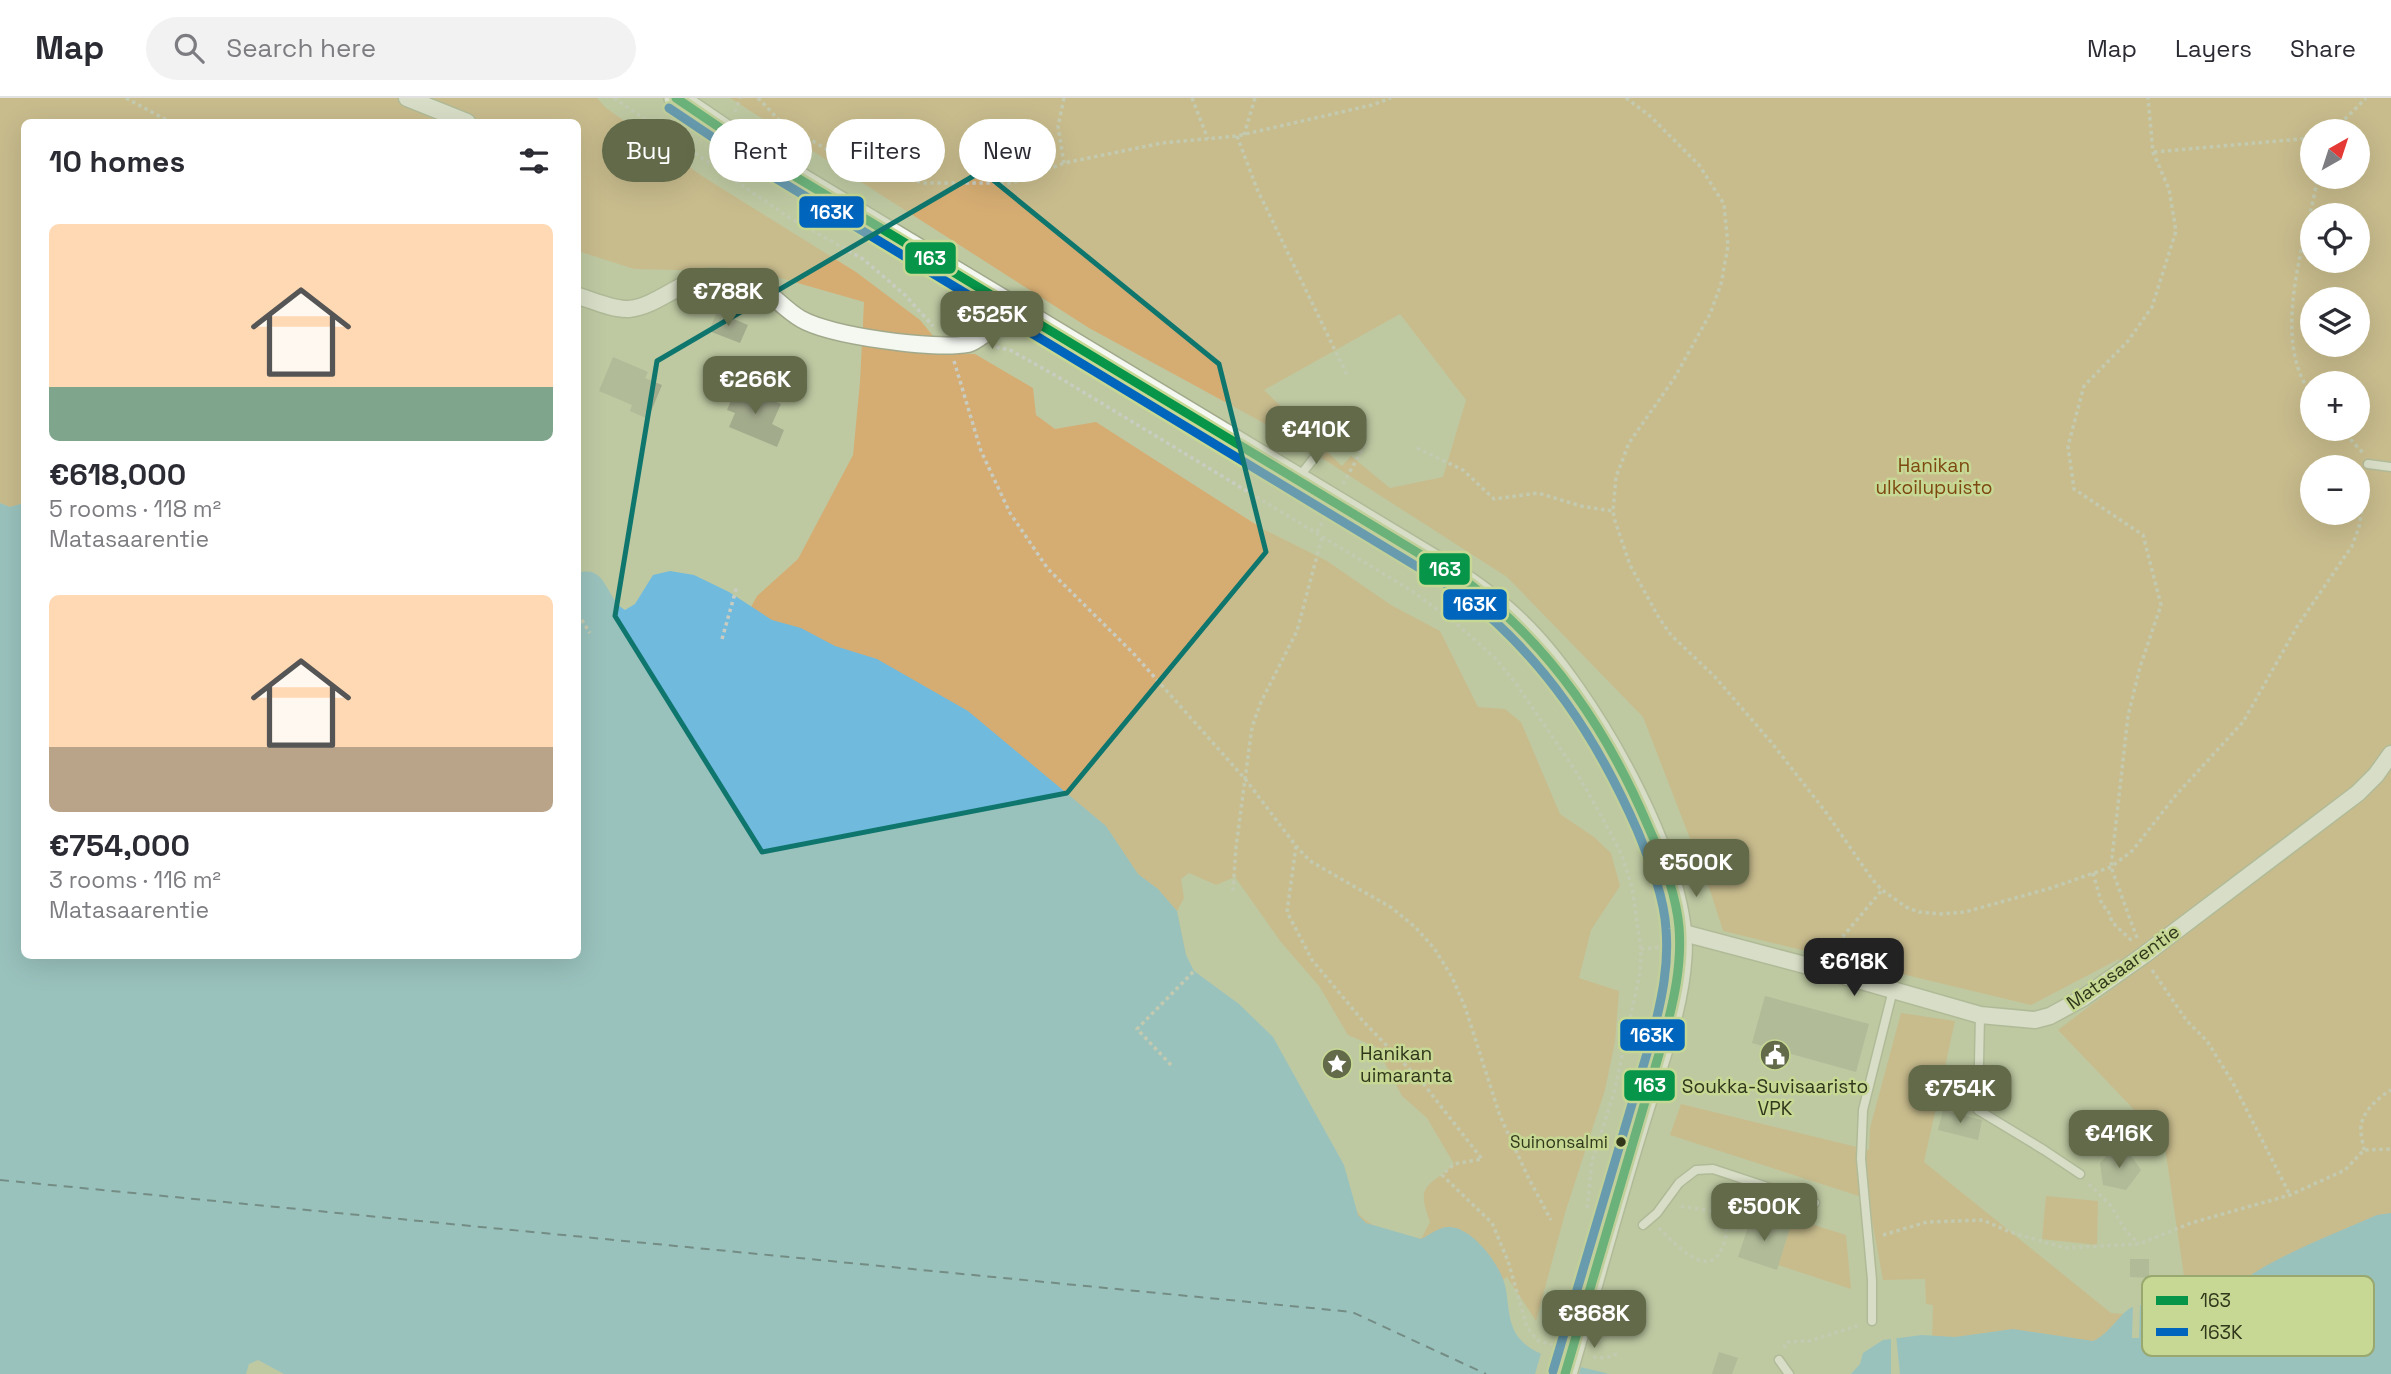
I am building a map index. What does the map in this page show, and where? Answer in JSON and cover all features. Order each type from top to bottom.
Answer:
[{"type":"street","points":[[407,98],[460,119]]},
{"type":"street","points":[[676,98],[763,158],[1471,585],[1518,624],[1557,667],[1605,740],[1655,839],[1663,860],[1680,932],[1680,958],[1659,1056],[1565,1374]]},
{"type":"street","points":[[581,297],[626,309],[644,306],[685,285],[713,277],[747,281],[759,286],[781,306],[804,321],[849,335],[950,345],[971,344],[1015,309]]},
{"type":"street","name":"Matasaarentie","points":[[1680,932],[1980,1015],[2035,1020],[2050,1016],[2083,998],[2144,956],[2358,793],[2376,775],[2391,754]]},
{"type":"lane","points":[[1297,480],[1321,448]]},
{"type":"lane","points":[[2370,464],[2391,467]]},
{"type":"lane","points":[[1872,1321],[1872,1280],[1861,1159],[1863,1110],[1893,990]]},
{"type":"lane","points":[[1980,1015],[1978,1110],[2080,1174]]},
{"type":"lane","points":[[1643,1225],[1662,1207],[1679,1183],[1696,1170],[1713,1169],[1815,1203]]},
{"type":"lane","points":[[1779,1360],[1789,1374]]},
{"type":"path","points":[[126,98],[164,119]]},
{"type":"path","points":[[614,98],[790,218],[863,259],[905,295],[950,345],[981,451],[1010,513],[1048,569],[1133,653],[1246,780],[1310,861],[1392,908],[1434,947],[1452,977],[1465,1007],[1500,1116],[1551,1220]]},
{"type":"path","points":[[758,98],[780,121],[831,152],[923,183],[1012,183],[1064,163],[1163,143],[1244,135],[1372,105],[1391,98]]},
{"type":"path","points":[[1064,98],[1058,126],[1064,163]]},
{"type":"path","points":[[1192,98],[1208,139]]},
{"type":"path","points":[[1244,135],[1255,98]]},
{"type":"path","points":[[1626,98],[1650,116],[1699,164],[1724,204],[1728,246],[1721,284],[1710,314],[1675,377],[1629,443],[1616,477],[1613,511],[1630,565],[1671,635],[1715,677],[1771,742],[1825,811],[1872,879],[1882,890],[1906,907],[1919,912],[1941,914],[1965,912],[2051,888],[2111,867],[2132,851],[2176,795],[2243,722],[2298,625],[2352,546],[2359,525]]},
{"type":"path","points":[[2144,956],[2111,867],[2128,716],[2140,667],[2161,605],[2143,535],[2074,489],[2068,446],[2084,386],[2128,341],[2152,307],[2176,231],[2169,189],[2153,152],[2148,98]]},
{"type":"path","points":[[2345,119],[2366,98]]},
{"type":"path","points":[[1237,136],[1257,189],[1347,374]]},
{"type":"path","points":[[2153,152],[2300,139]]},
{"type":"path","points":[[2300,372],[2292,340],[2294,288],[2315,189]]},
{"type":"path","points":[[971,344],[1010,350],[1060,377],[1412,591],[1458,625],[1495,658],[1517,685],[1575,770],[1621,853],[1632,887],[1641,949],[1640,973],[1614,1093],[1592,1161],[1586,1222]]},
{"type":"path","points":[[2352,441],[2364,455]]},
{"type":"path","points":[[1339,491],[1364,446]]},
{"type":"path","points":[[1417,448],[1463,470],[1494,499],[1538,494],[1581,506],[1613,511]]},
{"type":"path","points":[[1317,532],[1325,516]]},
{"type":"path","points":[[1233,891],[1252,727],[1261,702],[1297,631],[1322,536]]},
{"type":"path","points":[[722,639],[737,586]]},
{"type":"path","points":[[581,619],[590,633]]},
{"type":"path","points":[[1296,846],[1287,912],[1312,960],[1362,1020],[1422,1082],[1482,1159],[1454,1164],[1442,1175],[1492,1223],[1508,1261],[1527,1327],[1538,1340],[1563,1348]]},
{"type":"path","points":[[2093,873],[2099,898],[2108,910],[2112,922],[2128,935],[2144,956],[2187,1021],[2207,1041],[2233,1083],[2290,1195]]},
{"type":"path","points":[[1816,968],[1882,890]]},
{"type":"path","points":[[1171,1065],[1137,1029],[1195,971]]},
{"type":"path","points":[[1390,1082],[1422,1082]]},
{"type":"path","points":[[2364,1150],[2361,1127],[2366,1114],[2373,1104],[2391,1090]]},
{"type":"path","points":[[1900,1230],[1927,1222],[1983,1220],[2010,1232],[2065,1248],[2139,1244],[2192,1223],[2290,1195],[2345,1170],[2364,1150],[2391,1149]]},
{"type":"path","points":[[2080,1174],[2111,1206],[2126,1231],[2139,1244]]},
{"type":"path","points":[[1651,1219],[1673,1243],[1694,1257],[1703,1261],[1713,1259],[1719,1254],[1728,1227],[1721,1215],[1692,1207],[1662,1207]]},
{"type":"path","points":[[1779,1360],[1786,1342],[1809,1342],[1872,1321]]},
{"type":"path","points":[[1589,1356],[1605,1358],[1617,1354]]},
{"type":"highlighted area","points":[[982,171],[1219,364],[1266,552],[1067,793],[762,852],[615,616],[657,361]]},
{"type":"green space","points":[[0,98],[597,98],[622,119],[602,119],[602,182],[695,182],[695,171],[856,272],[920,320],[947,353],[975,354],[1033,388],[1036,415],[1055,429],[1096,422],[1263,529],[1327,561],[1391,605],[1440,631],[1478,707],[1505,709],[1521,722],[1560,814],[1594,837],[1611,853],[1620,886],[1591,930],[1579,978],[1619,991],[1615,1042],[1605,1090],[1566,1210],[1536,1321],[1507,1277],[1494,1285],[1363,1267],[1354,1206],[1359,1214],[1374,1225],[1421,1239],[1430,1222],[1424,1192],[1431,1182],[1454,1164],[1427,1118],[1402,1096],[1376,1047],[1348,1035],[1319,986],[1280,941],[1235,877],[1216,885],[1189,873],[1181,879],[1184,898],[1177,911],[1186,955],[751,607],[757,596],[798,559],[853,455],[864,302],[759,272],[634,269],[581,252],[581,119],[21,119],[21,504],[10,507],[0,503]]},
{"type":"green space","name":"Hanikan ulkoilupuisto","points":[[730,98],[2391,98],[2391,1374],[2293,1374],[2257,1356],[2374,1356],[2374,1276],[2184,1276],[2164,1141],[2058,1030],[2127,978],[2119,959],[2031,1005],[1723,931],[1643,717],[1507,577],[1286,435],[1089,328],[861,182],[945,182],[945,119],[826,119],[826,160],[812,151],[812,119],[763,119]],"holes":[[[1400,314],[1466,400],[1443,477],[1390,488],[1351,456],[1342,466],[1264,390]]]},
{"type":"green space","points":[[1901,1013],[1955,1021],[1924,1162],[2111,1313],[2125,1314],[2125,1374],[1931,1374],[1933,1305],[1926,1304],[1925,1279],[1883,1280],[1868,1199],[1670,1135],[1681,1104],[1869,1150],[1870,1128]]},
{"type":"green space","points":[[2046,1196],[2098,1201],[2097,1245],[2042,1239]]},
{"type":"green space","points":[[1785,1216],[1846,1235],[1851,1289],[1778,1265],[1790,1228],[1783,1226]]},
{"type":"water","points":[[0,503],[10,507],[21,504],[21,959],[581,959],[581,573],[588,572],[601,578],[614,599],[625,610],[635,604],[653,575],[670,571],[694,575],[729,592],[772,620],[801,628],[835,646],[877,659],[968,711],[1106,826],[1138,874],[1158,889],[1177,911],[1186,955],[1194,971],[1239,1004],[1273,1037],[1344,1165],[1358,1215],[1366,1223],[1421,1239],[1446,1227],[1467,1233],[1483,1247],[1501,1274],[1512,1326],[1527,1346],[1549,1357],[1609,1374],[284,1374],[258,1360],[249,1364],[246,1374],[0,1374]]},
{"type":"water","points":[[2391,1213],[2391,1374],[1851,1374],[1860,1364],[1863,1353],[1883,1340],[1922,1335],[1955,1337],[2013,1329],[2093,1341],[2129,1309],[2142,1305],[2142,1356],[2374,1356],[2374,1276],[2249,1276],[2310,1244],[2377,1215]]},
{"type":"pier","points":[[2133,1306],[2140,1306],[2139,1338],[2132,1338]]},
{"type":"pier","points":[[1891,1335],[1896,1335],[1900,1374],[1891,1374]]},
{"type":"pier","points":[[1542,1350],[1582,1363],[1579,1374],[1535,1374]]},
{"type":"building","points":[[717,312],[748,325],[740,343],[709,331]]},
{"type":"building","points":[[613,357],[648,372],[645,378],[662,385],[648,419],[630,411],[632,405],[599,391]]},
{"type":"building","points":[[737,386],[781,404],[772,424],[784,430],[777,447],[729,427],[735,413],[727,410]]},
{"type":"building","points":[[1765,996],[1869,1024],[1856,1072],[1752,1043]]},
{"type":"building","points":[[1943,1110],[1982,1120],[1978,1140],[1938,1130]]},
{"type":"building","points":[[2112,1150],[2130,1154],[2141,1170],[2126,1190],[2103,1185],[2100,1163]]},
{"type":"building","points":[[1752,1215],[1790,1228],[1777,1270],[1738,1257]]},
{"type":"building","points":[[2130,1259],[2149,1259],[2149,1276],[2130,1277]]},
{"type":"building","points":[[1719,1352],[1738,1358],[1732,1374],[1712,1374]]},
{"type":"ferry route","points":[[0,1180],[1352,1312],[1486,1374]]},
{"type":"transit line","name":"163","points":[[676,98],[763,157],[1471,585],[1527,637],[1575,694],[1615,757],[1653,838],[1672,888],[1680,941],[1676,982],[1664,1037],[1565,1374]]},
{"type":"transit line","name":"163K","points":[[669,108],[757,167],[1464,595],[1520,646],[1566,702],[1605,764],[1643,843],[1662,904],[1666,929],[1666,968],[1653,1033],[1553,1371]]},
{"type":"place","name":"Soukka-Suvisaaristo VPK","points":[[1775,1055]]},
{"type":"place","name":"Hanikan uimaranta","points":[[1337,1064]]},
{"type":"place","name":"Suinonsalmi","points":[[1621,1142]]}]
